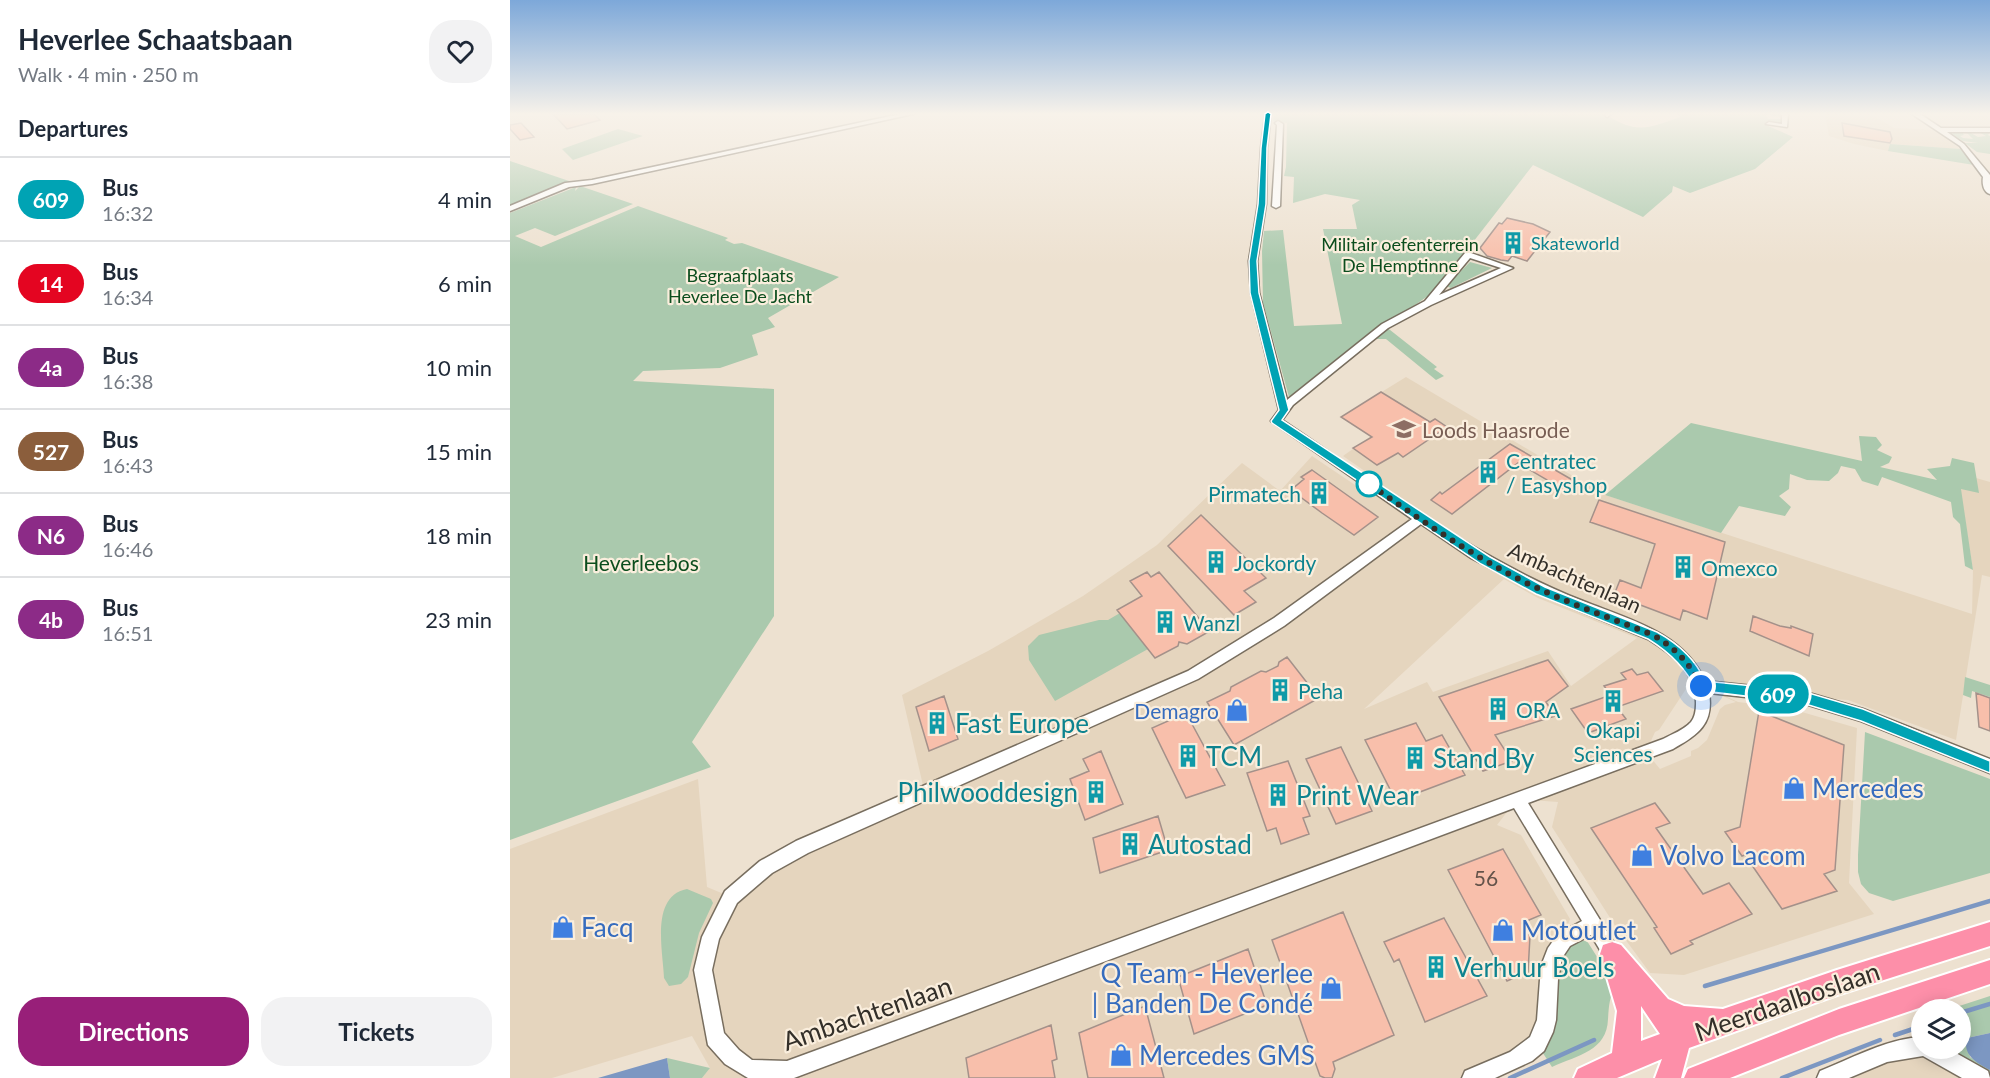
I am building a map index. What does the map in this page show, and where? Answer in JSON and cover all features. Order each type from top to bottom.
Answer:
[{"type":"highway","name":"Meerdaalboslaan","points":[[1587,1078],[1726,1020],[1850,977],[1990,934]]},
{"type":"highway","points":[[1612,954],[1659,1008],[1677,1040],[1674,1065],[1668,1078]]},
{"type":"highway","points":[[1612,954],[1629,1000],[1632,1026],[1624,1061]]},
{"type":"highway","name":"Meerdaalboslaan","points":[[1697,1078],[1839,1022],[1990,972]]},
{"type":"highway","points":[[1659,1008],[1684,1019],[1726,1020]]},
{"type":"street","points":[[510,209],[568,185],[675,164]]},
{"type":"street","points":[[1263,164],[1262,204],[1253,261],[1254,293],[1284,410],[1385,326],[1428,303],[1509,268],[1468,255],[1428,303]]},
{"type":"street","points":[[1276,206],[1278,164]]},
{"type":"street","points":[[1977,164],[1982,172],[1980,176],[1988,183],[1990,192]]},
{"type":"street","name":"Ambachtenlaan","points":[[1284,410],[1276,421],[1475,555],[1541,590],[1653,635],[1682,656],[1695,672],[1704,701],[1702,714],[1696,726],[1668,744],[788,1071],[749,1069],[732,1057],[715,1038],[703,970],[711,937],[731,897],[766,867],[802,847],[1193,675],[1279,622],[1420,519]]},
{"type":"street","points":[[1701,686],[1802,697],[1863,715],[1990,766]]},
{"type":"street","points":[[1516,799],[1612,954]]},
{"type":"street","points":[[1472,1078],[1527,1052],[1537,1044],[1548,1018],[1552,957],[1562,941],[1593,925]]},
{"type":"street","points":[[1827,1078],[1887,1054],[1911,1048]]},
{"type":"street","points":[[1947,1059],[1981,1078]]},
{"type":"shaded area","points":[[1406,377],[1605,495],[1972,614],[1973,570],[1960,489],[1976,478],[1990,482],[1990,577],[1982,575],[1956,740],[1848,700],[1802,697],[1753,685],[1703,686],[1738,702],[1788,708],[1857,728],[1849,883],[1874,914],[1684,975],[1650,973],[1614,924],[1552,827],[1558,802],[1517,799],[1497,825],[1521,835],[1570,919],[1562,941],[1537,1044],[1472,1078],[702,1078],[710,1068],[692,1036],[552,1078],[510,1078],[510,849],[698,779],[707,887],[731,897],[742,886],[925,794],[902,695],[988,651],[1083,596],[1157,545],[1242,463],[1280,491],[1312,456],[1364,491],[1379,481],[1343,456],[1371,436],[1341,417]],"holes":[[[1504,579],[1538,598],[1637,638],[1571,686],[1548,651],[1433,692],[1427,682],[1364,709]],[[1685,686],[1701,686],[1736,702],[1720,709],[1707,740],[1691,751],[1691,756],[1660,769],[1646,752],[1655,732],[1659,730],[1686,689]]]},
{"type":"shaded area","points":[[1909,1054],[1911,1059],[1939,1059],[1971,1078],[1850,1078]]},
{"type":"green space","points":[[510,164],[520,164],[572,182],[510,207]]},
{"type":"green space","name":"Militair oefenterrein De Hemptinne","points":[[1286,164],[1761,164],[1755,169],[1690,193],[1673,186],[1672,192],[1643,217],[1533,165],[1435,291],[1385,326],[1437,367],[1434,369],[1444,376],[1436,380],[1386,339],[1369,339],[1289,397],[1263,303],[1264,231],[1283,230],[1294,326],[1342,324],[1323,229],[1357,229],[1352,205],[1360,200],[1325,194],[1293,203],[1294,177],[1284,176]]},
{"type":"green space","name":"Heverleebos","points":[[576,187],[575,191],[583,187],[633,204],[555,236],[535,228],[515,236],[541,247],[638,206],[728,238],[725,240],[734,244],[742,243],[839,277],[768,318],[775,327],[752,335],[758,355],[720,368],[643,371],[633,381],[774,389],[774,616],[692,742],[711,767],[510,840],[510,213]]},
{"type":"green space","points":[[1470,262],[1492,268],[1451,288],[1446,286]]},
{"type":"green space","points":[[1691,423],[1862,461],[1859,436],[1876,437],[1882,445],[1877,450],[1892,457],[1889,463],[1880,467],[1937,480],[1927,469],[1950,466],[1952,458],[1974,463],[1979,493],[1961,489],[1973,570],[1965,566],[1960,524],[1953,517],[1951,502],[1882,477],[1878,486],[1862,481],[1855,469],[1841,466],[1838,473],[1829,481],[1807,480],[1790,474],[1789,489],[1779,496],[1791,507],[1785,516],[1739,506],[1721,533],[1605,495]]},
{"type":"green space","points":[[1120,613],[1148,649],[1055,701],[1029,660],[1028,646],[1039,635],[1099,620],[1108,620]]},
{"type":"green space","points":[[1965,677],[1990,685],[1990,697],[1972,691],[1971,698],[1963,695]]},
{"type":"green space","points":[[1865,732],[1990,779],[1990,873],[1893,901],[1869,893],[1861,884],[1858,855]]},
{"type":"green space","points":[[687,889],[711,899],[713,903],[699,933],[688,977],[681,984],[669,986],[664,978],[662,954],[663,913],[675,894]]},
{"type":"green space","points":[[1562,941],[1587,941],[1616,987],[1609,1006],[1606,1030],[1597,1045],[1581,1055],[1552,1067],[1537,1044]]},
{"type":"green space","points":[[1990,996],[1990,1033],[1971,1037],[1971,1002]]},
{"type":"green space","points":[[667,1058],[710,1068],[702,1078],[670,1078]]},
{"type":"green space","points":[[1971,1058],[1990,1070],[1990,1075],[1962,1059]]},
{"type":"water","points":[[1990,1033],[1990,1070],[1971,1057],[1971,1037]]},
{"type":"water","points":[[667,1058],[670,1078],[598,1078]]},
{"type":"building","name":"Skateworld","points":[[1507,218],[1533,224],[1550,232],[1527,261],[1512,256],[1508,261],[1501,260],[1487,256],[1480,248],[1499,223],[1502,224]]},
{"type":"building","name":"Loods Haasrode","points":[[1381,392],[1430,422],[1435,419],[1447,427],[1403,457],[1398,453],[1377,465],[1353,448],[1372,437],[1341,417]]},
{"type":"building","name":"Centratec / Easyshop","points":[[1510,444],[1576,482],[1566,491],[1518,463],[1452,514],[1431,500],[1440,492],[1442,494]]},
{"type":"building","points":[[1312,470],[1378,517],[1354,535],[1322,513],[1291,490],[1304,479],[1301,477]]},
{"type":"building","name":"Omexco","points":[[1599,500],[1725,542],[1707,619],[1683,610],[1680,620],[1614,595],[1620,580],[1641,588],[1655,544],[1590,522]]},
{"type":"building","name":"Jockordy","points":[[1201,515],[1266,578],[1244,591],[1256,602],[1234,615],[1168,546]]},
{"type":"building","name":"Wanzl","points":[[1147,572],[1151,577],[1159,572],[1210,631],[1187,644],[1179,642],[1178,646],[1155,658],[1117,610],[1142,596],[1130,581]]},
{"type":"building","points":[[1753,616],[1780,626],[1791,628],[1791,626],[1813,634],[1809,656],[1750,631]]},
{"type":"building","points":[[1287,657],[1319,698],[1234,745],[1207,702],[1230,691],[1231,687],[1261,671],[1266,672],[1278,666],[1279,662]]},
{"type":"building","name":"ORA","points":[[1548,660],[1568,686],[1546,702],[1555,716],[1495,735],[1512,761],[1483,771],[1439,697]]},
{"type":"building","name":"Okapi Sciences","points":[[1632,669],[1637,675],[1648,672],[1663,691],[1617,707],[1626,719],[1588,733],[1571,709],[1611,695],[1604,686],[1626,679],[1621,673]]},
{"type":"building","points":[[1976,693],[1990,698],[1990,731],[1979,727]]},
{"type":"building","name":"Fast Europe","points":[[944,696],[958,739],[929,751],[916,707]]},
{"type":"building","name":"Mercedes","points":[[1759,711],[1844,745],[1835,870],[1824,874],[1837,891],[1782,909],[1745,855],[1742,856],[1725,832],[1740,827]]},
{"type":"building","name":"TCM","points":[[1186,713],[1225,785],[1186,798],[1152,728]]},
{"type":"building","name":"Stand By","points":[[1416,723],[1426,741],[1442,735],[1465,775],[1396,801],[1365,740]]},
{"type":"building","points":[[1341,747],[1372,811],[1336,824],[1306,759]]},
{"type":"building","name":"Philwooddesign","points":[[1101,751],[1123,804],[1085,820],[1070,779],[1089,771],[1083,759]]},
{"type":"building","name":"Print Wear","points":[[1288,761],[1310,816],[1303,818],[1309,834],[1281,844],[1276,828],[1267,831],[1247,773]]},
{"type":"building","name":"Volvo Lacom","points":[[1655,803],[1670,823],[1656,828],[1703,894],[1729,883],[1752,914],[1690,941],[1693,944],[1671,954],[1654,928],[1657,927],[1591,828]]},
{"type":"building","name":"Autostad","points":[[1158,816],[1168,850],[1100,873],[1093,838]]},
{"type":"building","name":"Motoutlet","points":[[1503,849],[1541,915],[1522,923],[1530,936],[1528,972],[1507,981],[1448,870]]},
{"type":"building","name":"Q Team - Heverlee | Banden De Condé","points":[[1343,912],[1394,1035],[1333,1062],[1335,1069],[1332,1078],[1325,1078],[1320,1076],[1272,940]]},
{"type":"building","name":"Verhuur Boels","points":[[1444,918],[1487,996],[1425,1022],[1399,959],[1394,962],[1384,942]]},
{"type":"building","points":[[1248,949],[1267,1005],[1194,1034],[1178,977]]},
{"type":"building","name":"Mercedes GMS","points":[[1145,1006],[1164,1078],[1088,1078],[1079,1033]]},
{"type":"building","points":[[1051,1025],[1057,1059],[1052,1061],[1055,1078],[969,1078],[966,1058]]},
{"type":"waterway","points":[[1705,986],[1990,901]]},
{"type":"waterway","points":[[1971,1010],[1990,1004]]},
{"type":"waterway","points":[[1895,1035],[1911,1030]]},
{"type":"waterway","points":[[1510,1078],[1594,1040]]},
{"type":"waterway","points":[[1782,1078],[1880,1040]]},
{"type":"bus line","name":"609","points":[[1263,164],[1262,204],[1253,261],[1254,293],[1284,410],[1276,421],[1485,561],[1541,590],[1653,635],[1668,644],[1695,672],[1701,686],[1802,697],[1863,715],[1990,766]]},
{"type":"place","name":"Skateworld","points":[[1513,243]]},
{"type":"place","name":"Loods Haasrode","points":[[1404,429]]},
{"type":"place","name":"Centratec / Easyshop","points":[[1488,472]]},
{"type":"place","name":"Pirmatech","points":[[1319,493]]},
{"type":"place","name":"Jockordy","points":[[1216,562]]},
{"type":"place","name":"Omexco","points":[[1683,567]]},
{"type":"place","name":"Wanzl","points":[[1165,622]]},
{"type":"place","name":"Peha","points":[[1280,690]]},
{"type":"place","name":"Okapi Sciences","points":[[1613,701]]},
{"type":"place","name":"ORA","points":[[1498,709]]},
{"type":"place","name":"Demagro","points":[[1237,710]]},
{"type":"place","name":"Fast Europe","points":[[937,723]]},
{"type":"place","name":"TCM","points":[[1188,756]]},
{"type":"place","name":"Stand By","points":[[1415,758]]},
{"type":"place","name":"Mercedes","points":[[1794,788]]},
{"type":"place","name":"Philwooddesign","points":[[1096,792]]},
{"type":"place","name":"Print Wear","points":[[1278,795]]},
{"type":"place","name":"Autostad","points":[[1130,844]]},
{"type":"place","name":"Volvo Lacom","points":[[1642,855]]},
{"type":"place","name":"Facq","points":[[563,927]]},
{"type":"place","name":"Motoutlet","points":[[1503,930]]},
{"type":"place","name":"Verhuur Boels","points":[[1436,967]]},
{"type":"place","name":"Q Team - Heverlee | Banden De Condé","points":[[1331,988]]},
{"type":"place","name":"Mercedes GMS","points":[[1121,1055]]},
{"type":"route","points":[[1369,484],[1366,482],[1464,548],[1512,576],[1653,635],[1668,644],[1695,672],[1701,686]]},
{"type":"park label","name":"Begraafplaats Heverlee De Jacht","points":[[740,285]]}]
